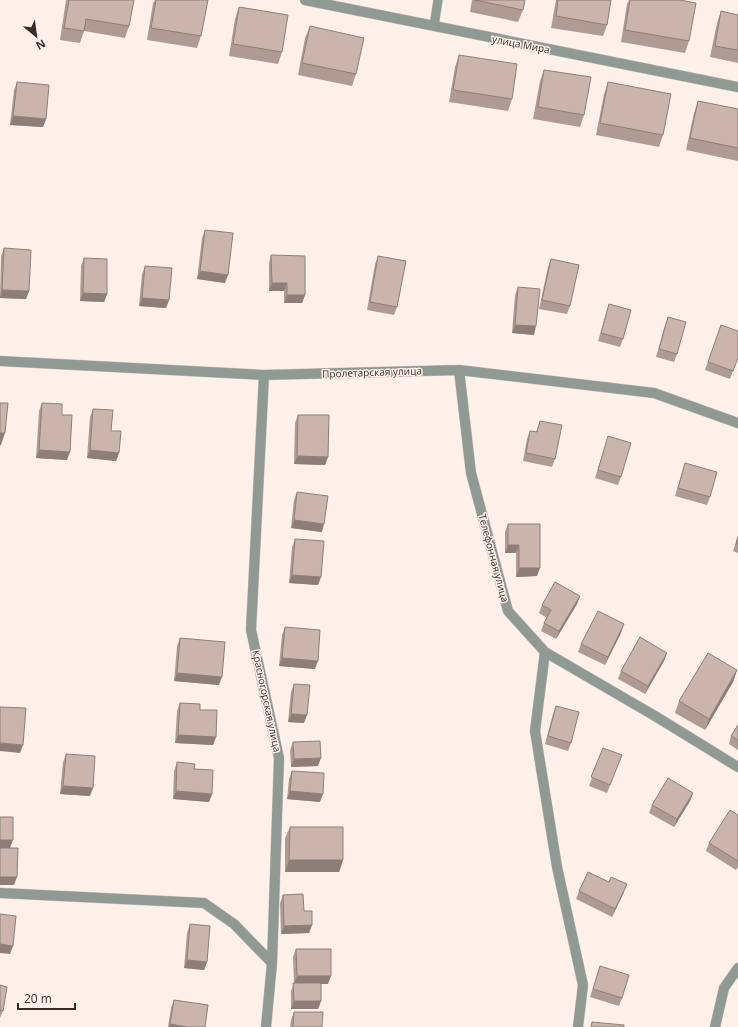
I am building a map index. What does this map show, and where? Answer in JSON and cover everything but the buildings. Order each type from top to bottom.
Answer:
[{"type":"street","name":"улица Мира","points":[[305,0],[738,87]]},
{"type":"street","name":"Пролетарская улица","points":[[0,361],[264,375],[459,370],[654,393],[738,423]]},
{"type":"street","name":"Телефонная улица","points":[[459,370],[471,473],[508,611],[545,652],[655,716],[738,767]]},
{"type":"street","name":"Красногорская улица","points":[[264,375],[251,630],[279,758],[272,963],[266,1027]]},
{"type":"street","points":[[545,652],[535,731],[557,867],[583,985],[578,1027]]},
{"type":"street","points":[[0,893],[204,903],[234,924],[272,963]]},
{"type":"street","points":[[715,1027],[724,988],[738,968]]},
{"type":"lane","points":[[434,26],[438,0]]}]
